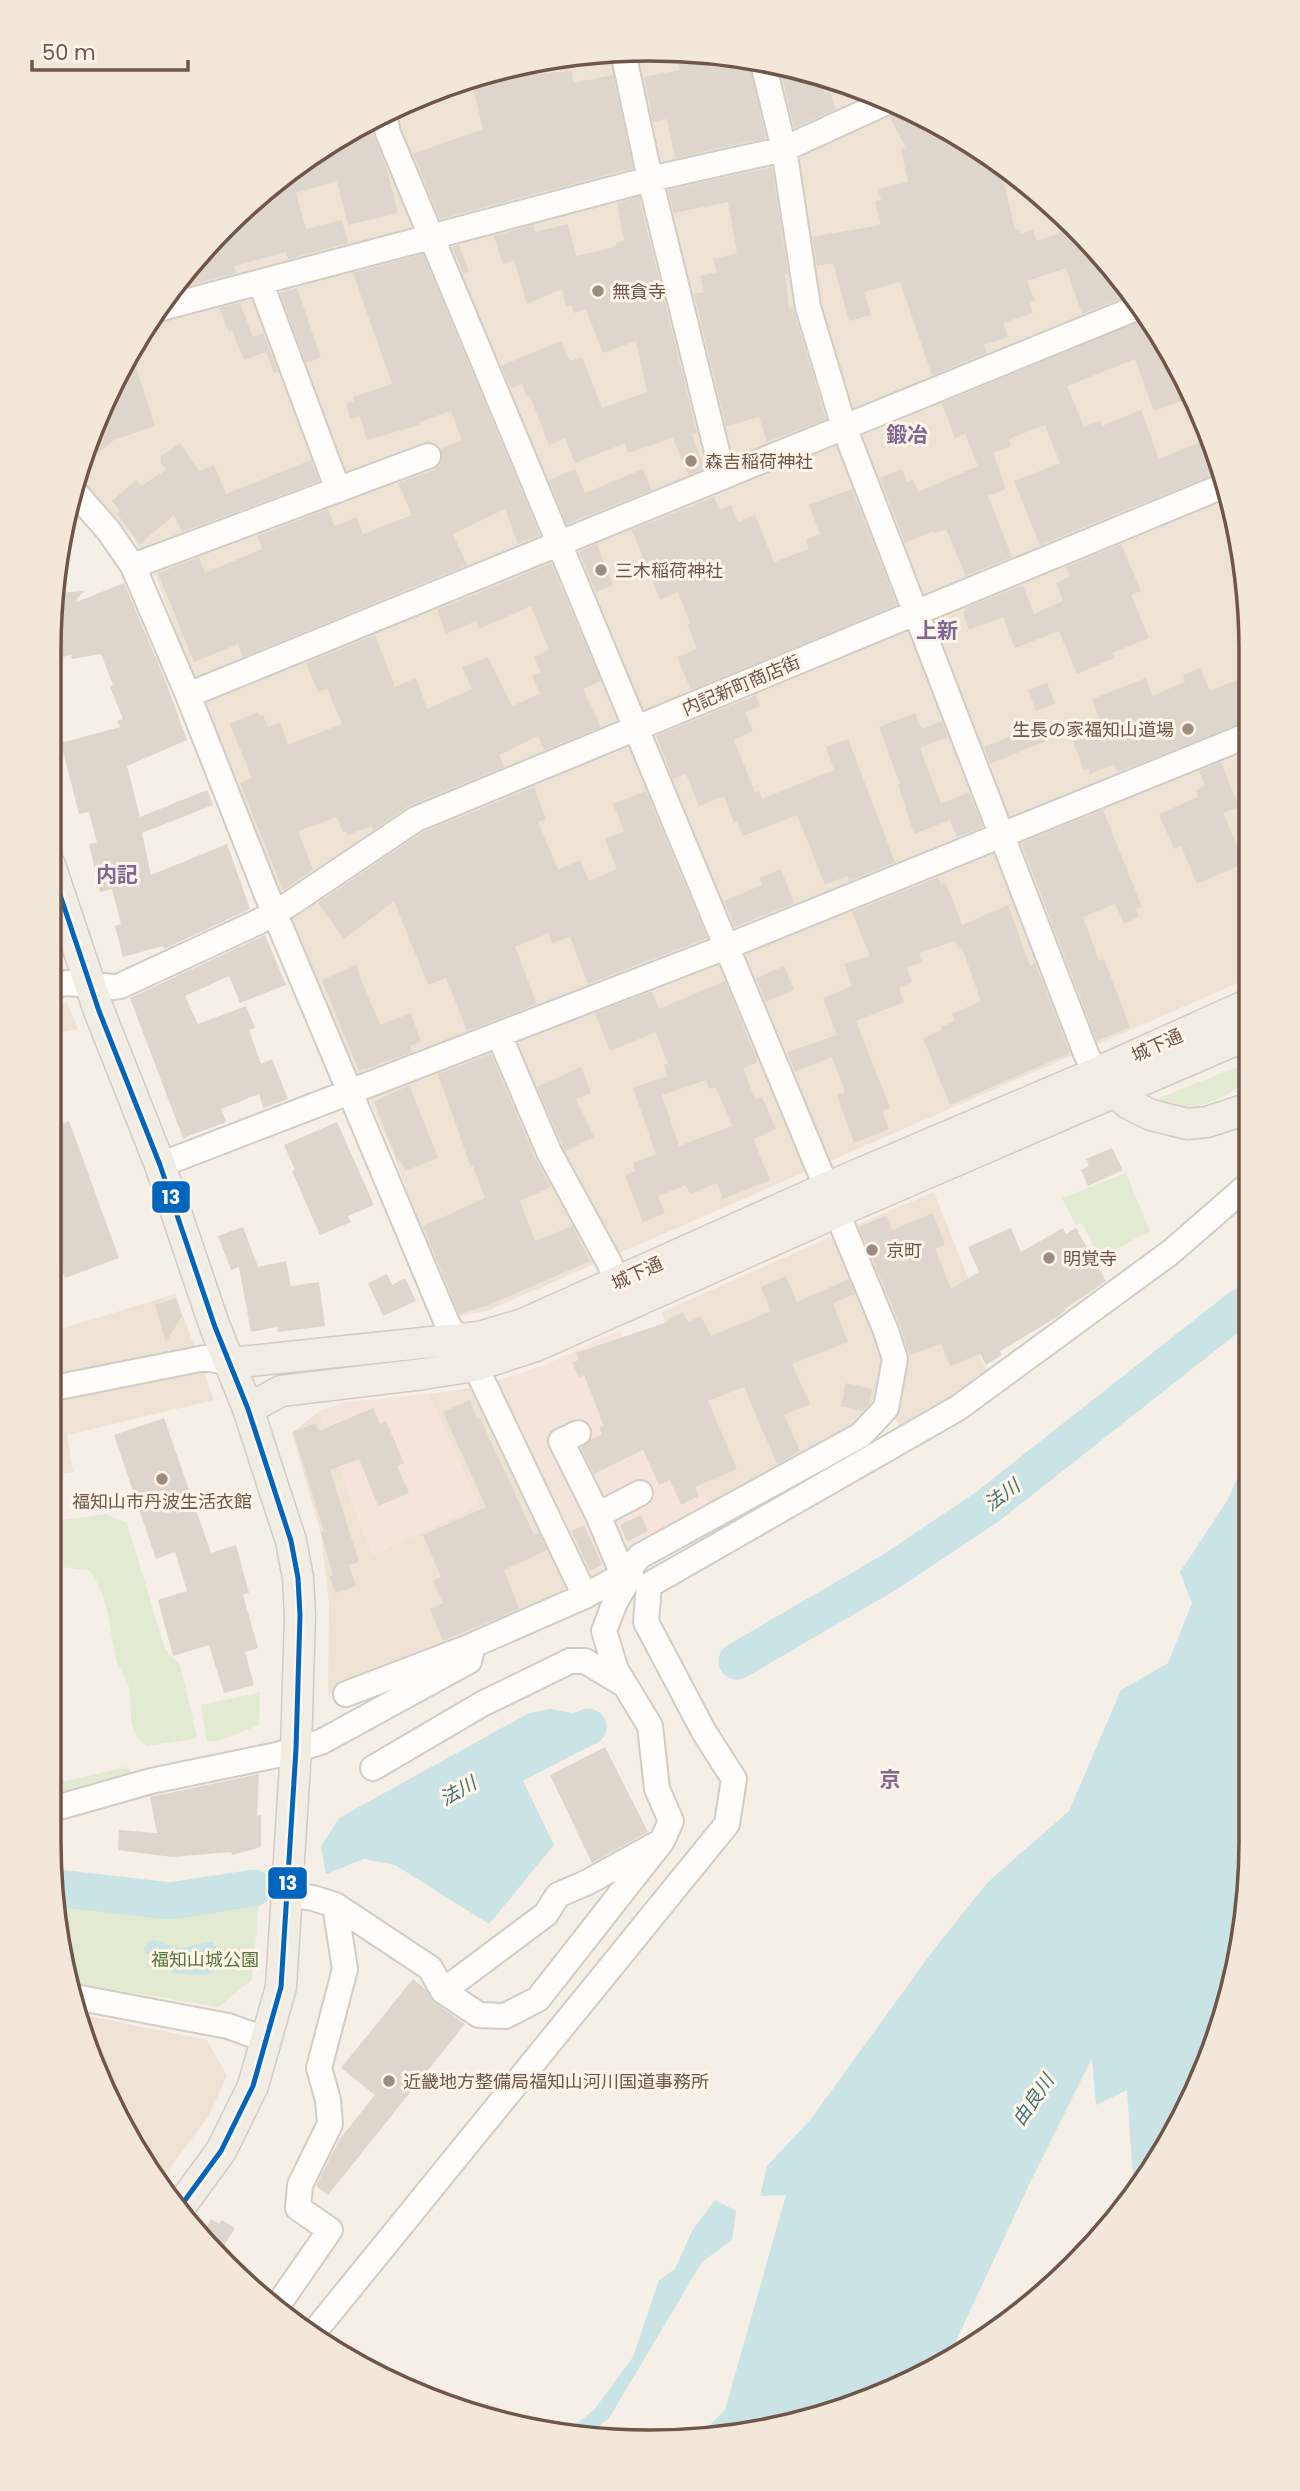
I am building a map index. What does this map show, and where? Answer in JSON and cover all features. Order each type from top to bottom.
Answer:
[{"type":"main road","points":[[61,899],[89,986],[160,1165],[215,1327],[248,1409],[291,1541],[298,1578],[300,1615],[296,1749],[281,1987],[253,2086],[221,2151],[184,2201]]},
{"type":"main road","name":"城下通","points":[[1106,1082],[1239,1009]]},
{"type":"main road","name":"城下通","points":[[231,1363],[479,1337],[523,1324],[617,1282],[832,1200],[1106,1082],[1239,1038]]},
{"type":"main road","points":[[1106,1082],[1129,1104],[1151,1115],[1187,1124],[1207,1122],[1239,1112]]},
{"type":"main road","name":"城下通","points":[[248,1409],[281,1391],[474,1366],[536,1346],[832,1200]]},
{"type":"main road","name":"城下通","points":[[231,1363],[274,1373],[416,1360],[474,1366]]},
{"type":"street","points":[[625,62],[650,179],[723,476]]},
{"type":"street","points":[[766,73],[784,149],[808,307],[844,427],[1087,1056],[1106,1082]]},
{"type":"street","points":[[173,305],[650,179],[784,149],[873,105]]},
{"type":"street","points":[[287,1894],[335,1905],[430,1968],[443,1991],[479,2015],[505,2016],[538,1999],[663,1841],[671,1821],[657,1789],[650,1726],[616,1670],[604,1631],[615,1602],[635,1578],[640,1556],[861,1436],[886,1408],[895,1359],[886,1331],[638,729],[386,124]]},
{"type":"street","points":[[261,284],[338,490]]},
{"type":"street","points":[[188,695],[1131,310]]},
{"type":"street","points":[[133,566],[428,456]]},
{"type":"street","name":"内記新町商店街","points":[[61,984],[120,986],[274,912],[415,819],[1216,489]]},
{"type":"street","points":[[81,499],[108,530],[133,566],[188,695],[274,912],[447,1323],[482,1380],[585,1596]]},
{"type":"street","points":[[160,1165],[726,947],[1239,739]]},
{"type":"street","points":[[499,1035],[549,1152],[610,1264],[617,1282]]},
{"type":"street","points":[[346,1694],[635,1578],[958,1408],[1171,1252],[1239,1193]]},
{"type":"street","points":[[61,1387],[205,1358],[231,1363]]},
{"type":"street","points":[[318,2327],[727,1824],[734,1779],[704,1732],[646,1622],[635,1578],[598,1515],[561,1441],[578,1433]]},
{"type":"street","points":[[598,1515],[640,1493]]},
{"type":"street","points":[[61,1807],[151,1781],[277,1755],[321,1742],[468,1661],[473,1645]]},
{"type":"street","points":[[373,1768],[482,1704],[570,1661],[585,1661],[625,1685]]},
{"type":"street","points":[[443,1991],[546,1914],[558,1895],[588,1882],[663,1841]]},
{"type":"street","points":[[282,2300],[330,2230],[298,2208],[300,2185],[330,2124],[328,2100],[319,2068],[345,1969],[335,1905]]},
{"type":"street","points":[[83,1998],[228,2026],[267,2040]]},
{"type":"shaded area","points":[[650,61],[727,66],[802,81],[875,106],[944,140],[977,160],[1038,207],[1066,234],[1093,262],[1140,323],[1178,390],[1194,425],[1219,498],[1234,573],[1239,650],[1239,982],[487,1311],[457,1317],[423,1236],[395,1158],[242,812],[156,577],[133,538],[85,483],[106,425],[140,356],[183,292],[234,234],[292,183],[356,140],[425,106],[461,92],[535,73],[611,63]]},
{"type":"shaded area","points":[[67,1003],[78,1029],[61,1032],[61,1004]]},
{"type":"shaded area","points":[[934,1192],[986,1323],[967,1334],[989,1373],[901,1428],[896,1421],[854,1226]]},
{"type":"shaded area","points":[[835,1235],[878,1339],[885,1368],[879,1404],[857,1432],[711,1509],[658,1397],[688,1385],[662,1312]]},
{"type":"shaded area","points":[[175,1294],[214,1400],[67,1435],[73,1472],[61,1474],[61,1329]]},
{"type":"shaded area","points":[[620,1330],[647,1401],[658,1397],[711,1509],[583,1582],[490,1383],[547,1364]]},
{"type":"shaded area","points":[[479,1387],[576,1587],[466,1640],[328,1694],[329,1603],[321,1534],[292,1433],[319,1411],[372,1555],[479,1505],[429,1394]]},
{"type":"shaded area","points":[[429,1394],[479,1505],[372,1555],[319,1411],[345,1402]]},
{"type":"shaded area","points":[[88,2016],[207,2040],[227,2076],[208,2117],[165,2175],[122,2101]]},
{"type":"green space","points":[[1239,1066],[1239,1087],[1207,1103],[1187,1107],[1175,1106],[1163,1104],[1159,1098]]},
{"type":"green space","points":[[1126,1173],[1150,1231],[1099,1258],[1082,1223],[1076,1225],[1062,1198]]},
{"type":"green space","points":[[105,1514],[127,1523],[165,1649],[180,1665],[197,1737],[147,1746],[135,1734],[131,1720],[129,1688],[117,1662],[105,1603],[97,1582],[90,1571],[61,1567],[61,1520]]},
{"type":"green space","points":[[260,1692],[259,1725],[222,1740],[207,1742],[201,1705]]},
{"type":"green space","points":[[126,1767],[131,1775],[61,1798],[61,1782]]},
{"type":"green space","name":"福知山城公園","points":[[65,1903],[190,1915],[259,1905],[252,1980],[218,2007],[79,1984]]},
{"type":"water","name":"由良川","points":[[1239,1475],[1239,1841],[1234,1918],[1219,1993],[1208,2030],[1165,2125],[1133,2177],[1127,2090],[1096,2105],[1092,2058],[954,2345],[910,2369],[839,2399],[765,2418],[708,2427],[725,2410],[786,2195],[760,2196],[767,2166],[811,2119],[932,1952],[987,1883],[1069,1811],[1121,1690],[1168,1663],[1192,1603],[1180,1572],[1227,1501]]},
{"type":"water","points":[[550,1709],[572,1713],[588,1747],[523,1781],[554,1845],[489,1924],[395,1865],[364,1859],[326,1874],[321,1846],[339,1818],[529,1713]]},
{"type":"water","points":[[156,1940],[181,1948],[212,1942],[218,1952],[214,1971],[200,1975],[172,1973],[167,1954],[160,1951],[147,1954],[144,1950],[148,1941]]},
{"type":"water","points":[[715,2200],[736,2211],[732,2240],[702,2262],[609,2418],[598,2427],[574,2425],[594,2410],[633,2357],[659,2280],[675,2269],[692,2231]]},
{"type":"building","points":[[678,62],[751,70],[766,138],[675,158],[667,119],[653,122],[644,77],[680,70]]},
{"type":"building","points":[[572,71],[573,83],[613,75],[633,168],[440,219],[413,154],[483,129],[473,88],[530,74]]},
{"type":"building","points":[[782,77],[824,87],[825,94],[830,92],[836,109],[794,128]]},
{"type":"building","points":[[893,114],[944,140],[1004,180],[1015,230],[1019,229],[1021,234],[1033,230],[1037,241],[1063,231],[1093,262],[1121,298],[1082,314],[1066,268],[1027,281],[1035,301],[1030,303],[1033,313],[1003,323],[1008,337],[984,345],[987,353],[932,375],[900,282],[864,292],[871,315],[849,321],[833,263],[817,266],[812,237],[881,225],[875,201],[881,200],[878,189],[908,182],[901,149],[906,148],[890,117]]},
{"type":"building","points":[[372,132],[387,170],[398,213],[348,225],[337,181],[296,193],[306,229],[342,220],[348,243],[288,259],[286,252],[234,266],[236,273],[188,285],[207,262],[262,207],[323,160]]},
{"type":"building","points":[[772,167],[788,273],[785,274],[789,309],[793,308],[826,419],[767,442],[759,417],[726,426],[694,294],[704,292],[700,276],[717,272],[713,259],[737,253],[728,202],[674,213],[668,190]]},
{"type":"building","points":[[639,197],[697,433],[692,434],[703,464],[703,469],[688,475],[673,438],[628,453],[625,443],[575,463],[565,438],[549,445],[530,396],[527,397],[522,384],[511,388],[501,366],[561,341],[570,361],[582,357],[602,408],[647,392],[636,341],[603,353],[586,310],[574,313],[572,305],[566,306],[562,289],[527,304],[514,260],[503,264],[494,236],[533,225],[535,232],[568,224],[576,256],[616,247],[616,243],[624,241],[617,203]]},
{"type":"building","points":[[459,245],[469,272],[463,273],[452,247]]},
{"type":"building","points":[[423,254],[540,535],[518,544],[505,509],[453,534],[467,565],[243,657],[238,644],[194,662],[158,573],[199,557],[205,573],[262,549],[257,536],[328,509],[334,526],[357,517],[363,534],[412,515],[398,483],[434,470],[442,459],[441,449],[462,440],[451,411],[419,422],[420,425],[367,440],[360,417],[350,419],[346,403],[354,401],[353,397],[392,384],[353,273]]},
{"type":"building","points":[[297,288],[321,358],[306,363],[280,293]]},
{"type":"building","points":[[240,303],[253,337],[263,333],[278,372],[274,373],[266,352],[244,360],[219,308]]},
{"type":"building","points":[[1139,322],[1183,401],[1154,411],[1135,359],[1067,386],[1084,427],[1100,420],[1102,426],[1141,410],[1159,459],[1201,442],[1212,475],[1040,545],[1014,481],[1060,463],[1045,425],[1009,439],[1011,446],[993,453],[1006,489],[988,496],[1012,557],[966,576],[946,529],[934,534],[933,531],[905,543],[880,478],[902,469],[907,482],[913,480],[918,492],[978,466],[965,434],[955,438],[942,403]]},
{"type":"building","points":[[135,365],[155,426],[114,440],[94,456]]},
{"type":"building","points":[[180,443],[199,471],[214,465],[226,494],[311,460],[319,481],[182,532],[174,515],[140,544],[117,514],[120,511],[112,501],[136,480],[141,486],[166,470],[161,463],[161,456]]},
{"type":"building","points":[[575,469],[585,493],[643,469],[652,490],[567,524],[549,480]]},
{"type":"building","points":[[852,489],[897,605],[691,690],[677,657],[697,649],[687,624],[690,623],[678,592],[660,600],[632,530],[714,497],[719,510],[731,505],[738,522],[755,515],[774,562],[809,549],[806,540],[820,534],[809,505]]},
{"type":"building","points":[[597,544],[613,585],[596,592],[579,552]]},
{"type":"building","points":[[1121,544],[1141,591],[1131,595],[1149,638],[1112,653],[1114,658],[1077,674],[1059,631],[1015,648],[1003,617],[969,630],[963,612],[966,611],[965,608],[1023,585],[1034,614],[1063,601],[1056,583],[1070,576],[1066,567]]},
{"type":"building","points":[[551,563],[601,681],[583,689],[601,727],[544,750],[538,736],[499,755],[504,767],[410,805],[373,830],[371,826],[348,835],[346,831],[343,832],[337,817],[298,831],[313,870],[283,890],[240,783],[252,778],[230,724],[258,712],[260,716],[263,715],[268,727],[280,722],[288,745],[342,724],[327,689],[318,692],[306,663],[375,635],[395,687],[416,678],[427,709],[472,689],[462,667],[488,657],[512,706],[540,694],[532,676],[541,672],[534,657],[549,650],[531,606],[479,629],[476,621],[446,634],[437,610]]},
{"type":"building","points":[[124,583],[164,677],[187,740],[127,766],[140,817],[207,790],[213,805],[142,833],[151,875],[227,844],[250,909],[164,949],[163,946],[123,957],[115,926],[121,924],[112,889],[100,892],[89,844],[97,843],[89,812],[79,814],[61,743],[120,727],[117,721],[123,719],[101,654],[72,659],[71,655],[62,657],[64,593],[85,591],[77,598],[77,602]]},
{"type":"building","points":[[1200,668],[1210,691],[1236,680],[1239,683],[1239,724],[1118,772],[1114,764],[1090,774],[1088,768],[1084,770],[1073,742],[1104,731],[1092,699],[1146,678],[1152,696],[1185,682],[1183,675]]},
{"type":"building","points":[[1047,683],[1055,703],[1036,711],[1028,690]]},
{"type":"building","points":[[756,695],[760,706],[745,712],[753,731],[734,740],[755,792],[759,791],[762,799],[834,770],[826,747],[848,739],[895,862],[849,881],[847,876],[825,885],[797,815],[743,836],[737,822],[734,823],[724,796],[699,806],[686,774],[673,779],[656,736]]},
{"type":"building","points":[[915,713],[922,729],[942,721],[948,737],[920,748],[941,804],[969,792],[983,827],[957,837],[950,820],[914,834],[900,784],[879,727]]},
{"type":"building","points":[[1039,725],[1046,741],[990,764],[984,747]]},
{"type":"building","points":[[1221,762],[1239,807],[1223,813],[1239,847],[1239,866],[1197,884],[1181,846],[1174,849],[1159,814],[1198,797],[1196,790],[1205,786],[1199,771]]},
{"type":"building","points":[[534,787],[546,819],[538,822],[558,870],[580,860],[589,881],[617,869],[605,839],[624,831],[613,804],[646,791],[707,938],[588,984],[570,937],[552,943],[548,933],[515,947],[537,1004],[467,1031],[446,978],[428,985],[394,901],[344,939],[318,903],[423,832]]},
{"type":"building","points":[[1103,810],[1142,907],[1136,909],[1139,917],[1124,924],[1115,904],[1083,917],[1099,961],[1104,959],[1130,1027],[1097,1041],[1021,843]]},
{"type":"building","points":[[781,869],[794,903],[735,927],[724,901],[762,885],[760,878]]},
{"type":"building","points":[[938,877],[941,885],[946,883],[962,925],[1008,905],[1030,966],[1035,963],[1070,1053],[950,1105],[923,1038],[955,1021],[952,1014],[981,1001],[962,948],[958,949],[955,941],[919,953],[922,962],[907,968],[912,982],[899,988],[904,1002],[856,1021],[890,1108],[882,1111],[889,1129],[854,1143],[837,1095],[845,1092],[832,1057],[795,1072],[787,1052],[837,1035],[823,998],[852,986],[844,964],[870,956],[852,912]]},
{"type":"building","points":[[265,935],[286,985],[240,1003],[229,976],[185,996],[198,1024],[246,1006],[255,1028],[249,1030],[261,1064],[272,1059],[288,1099],[263,1108],[259,1094],[221,1109],[226,1122],[183,1138],[130,998]]},
{"type":"building","points":[[358,964],[358,972],[380,1025],[411,1013],[421,1042],[410,1046],[413,1052],[359,1071],[322,980]]},
{"type":"building","points":[[784,966],[794,990],[766,1002],[756,978]]},
{"type":"building","points":[[725,981],[758,1062],[743,1068],[755,1100],[762,1097],[776,1129],[753,1139],[770,1180],[723,1199],[717,1183],[690,1194],[686,1185],[658,1196],[665,1213],[643,1222],[625,1175],[636,1171],[633,1163],[656,1154],[633,1088],[667,1076],[664,1065],[668,1064],[656,1032],[610,1051],[595,1013],[652,991],[659,1009]],"holes":[[[706,1080],[709,1089],[716,1087],[732,1126],[679,1146],[662,1095]]]},
{"type":"building","points":[[491,1054],[535,1158],[551,1187],[520,1201],[535,1241],[572,1226],[590,1261],[489,1305],[459,1314],[423,1226],[485,1198],[473,1166],[471,1167],[438,1074]]},
{"type":"building","points":[[581,1067],[591,1093],[576,1099],[594,1137],[565,1151],[537,1087]]},
{"type":"building","points":[[409,1085],[438,1158],[405,1171],[401,1161],[398,1162],[374,1102]]},
{"type":"building","points":[[69,1121],[119,1258],[65,1278],[61,1267],[61,1124]]},
{"type":"building","points":[[337,1122],[374,1205],[348,1216],[351,1222],[320,1235],[292,1171],[295,1170],[284,1145]]},
{"type":"building","points":[[1112,1148],[1123,1170],[1088,1186],[1081,1170],[1089,1166],[1086,1159]]},
{"type":"building","points":[[933,1213],[945,1245],[935,1249],[951,1289],[979,1272],[968,1247],[1011,1228],[1021,1252],[1063,1228],[1066,1234],[1076,1228],[1106,1281],[1057,1317],[1000,1351],[1002,1355],[986,1365],[980,1354],[950,1366],[941,1344],[909,1355],[900,1325],[859,1227],[886,1216],[892,1230]]},
{"type":"building","points":[[243,1227],[258,1267],[286,1261],[291,1286],[319,1282],[325,1326],[278,1332],[277,1327],[251,1332],[239,1267],[231,1270],[218,1236]]},
{"type":"building","points":[[387,1274],[392,1285],[405,1278],[416,1301],[383,1316],[368,1283]]},
{"type":"building","points":[[786,1276],[797,1302],[849,1279],[855,1294],[833,1303],[848,1342],[792,1364],[810,1404],[784,1415],[800,1451],[777,1464],[744,1387],[708,1401],[737,1469],[695,1487],[699,1496],[681,1505],[670,1480],[659,1485],[643,1450],[594,1474],[581,1448],[602,1434],[599,1428],[604,1426],[584,1375],[579,1378],[572,1362],[579,1360],[576,1353],[670,1321],[669,1319],[683,1312],[688,1322],[701,1316],[711,1336],[771,1311],[761,1287]]},
{"type":"building","points":[[176,1298],[182,1316],[166,1342],[155,1305]]},
{"type":"building","points":[[846,1383],[872,1389],[869,1404],[863,1411],[841,1406]]},
{"type":"building","points":[[470,1400],[534,1535],[539,1533],[547,1550],[504,1570],[519,1609],[443,1641],[430,1609],[443,1603],[433,1581],[441,1577],[423,1535],[486,1507],[443,1412]]},
{"type":"building","points":[[373,1408],[380,1424],[386,1421],[404,1463],[397,1466],[409,1493],[378,1506],[359,1459],[330,1470],[359,1562],[349,1565],[356,1586],[336,1593],[329,1576],[333,1575],[321,1532],[324,1531],[293,1432],[316,1423],[319,1431]]},
{"type":"building","points":[[164,1418],[211,1553],[236,1545],[249,1593],[243,1595],[258,1648],[245,1652],[254,1685],[224,1693],[209,1645],[173,1656],[158,1600],[187,1591],[175,1552],[156,1559],[114,1435]]},
{"type":"building","points":[[641,1515],[648,1531],[627,1542],[620,1525]]},
{"type":"building","points":[[584,1525],[602,1565],[590,1571],[571,1531]]},
{"type":"building","points":[[605,1747],[648,1832],[592,1863],[550,1775]]},
{"type":"building","points":[[259,1774],[257,1816],[261,1815],[261,1847],[232,1855],[231,1852],[172,1857],[118,1850],[119,1830],[157,1833],[150,1797]]},
{"type":"building","name":"近畿地方整備局福知山河川国道事務所","points":[[413,1979],[435,2003],[465,2024],[328,2195],[316,2186],[339,2140],[375,2095],[341,2068]]},
{"type":"building","points":[[211,2219],[219,2224],[222,2220],[235,2228],[224,2246],[206,2228]]},
{"type":"waterway","name":"法川","points":[[737,1661],[890,1572],[987,1507],[1239,1308]]},
{"type":"waterway","name":"法川","points":[[536,1751],[588,1727]]},
{"type":"waterway","name":"法川","points":[[64,1889],[170,1901],[254,1888]]},
{"type":"transit line","name":"13","points":[[61,898],[99,1011],[160,1165],[215,1327],[248,1409],[291,1541],[298,1578],[300,1615],[296,1749],[281,1987],[253,2086],[221,2151],[184,2201]]},
{"type":"place","name":"無貪寺","points":[[598,291]]},
{"type":"place","name":"森吉稲荷神社","points":[[691,461]]},
{"type":"place","name":"三木稲荷神社","points":[[601,570]]},
{"type":"place","name":"生長の家福知山道場","points":[[1188,729]]},
{"type":"place","name":"京町","points":[[872,1250]]},
{"type":"place","name":"明覚寺","points":[[1049,1258]]},
{"type":"place","name":"福知山市丹波生活衣館","points":[[162,1479]]},
{"type":"place","name":"近畿地方整備局福知山河川国道事務所","points":[[389,2081]]},
{"type":"district","name":"鍛冶","points":[[907,434]]},
{"type":"district","name":"上新","points":[[937,630]]},
{"type":"district","name":"内記","points":[[117,874]]},
{"type":"district","name":"京","points":[[890,1779]]}]
